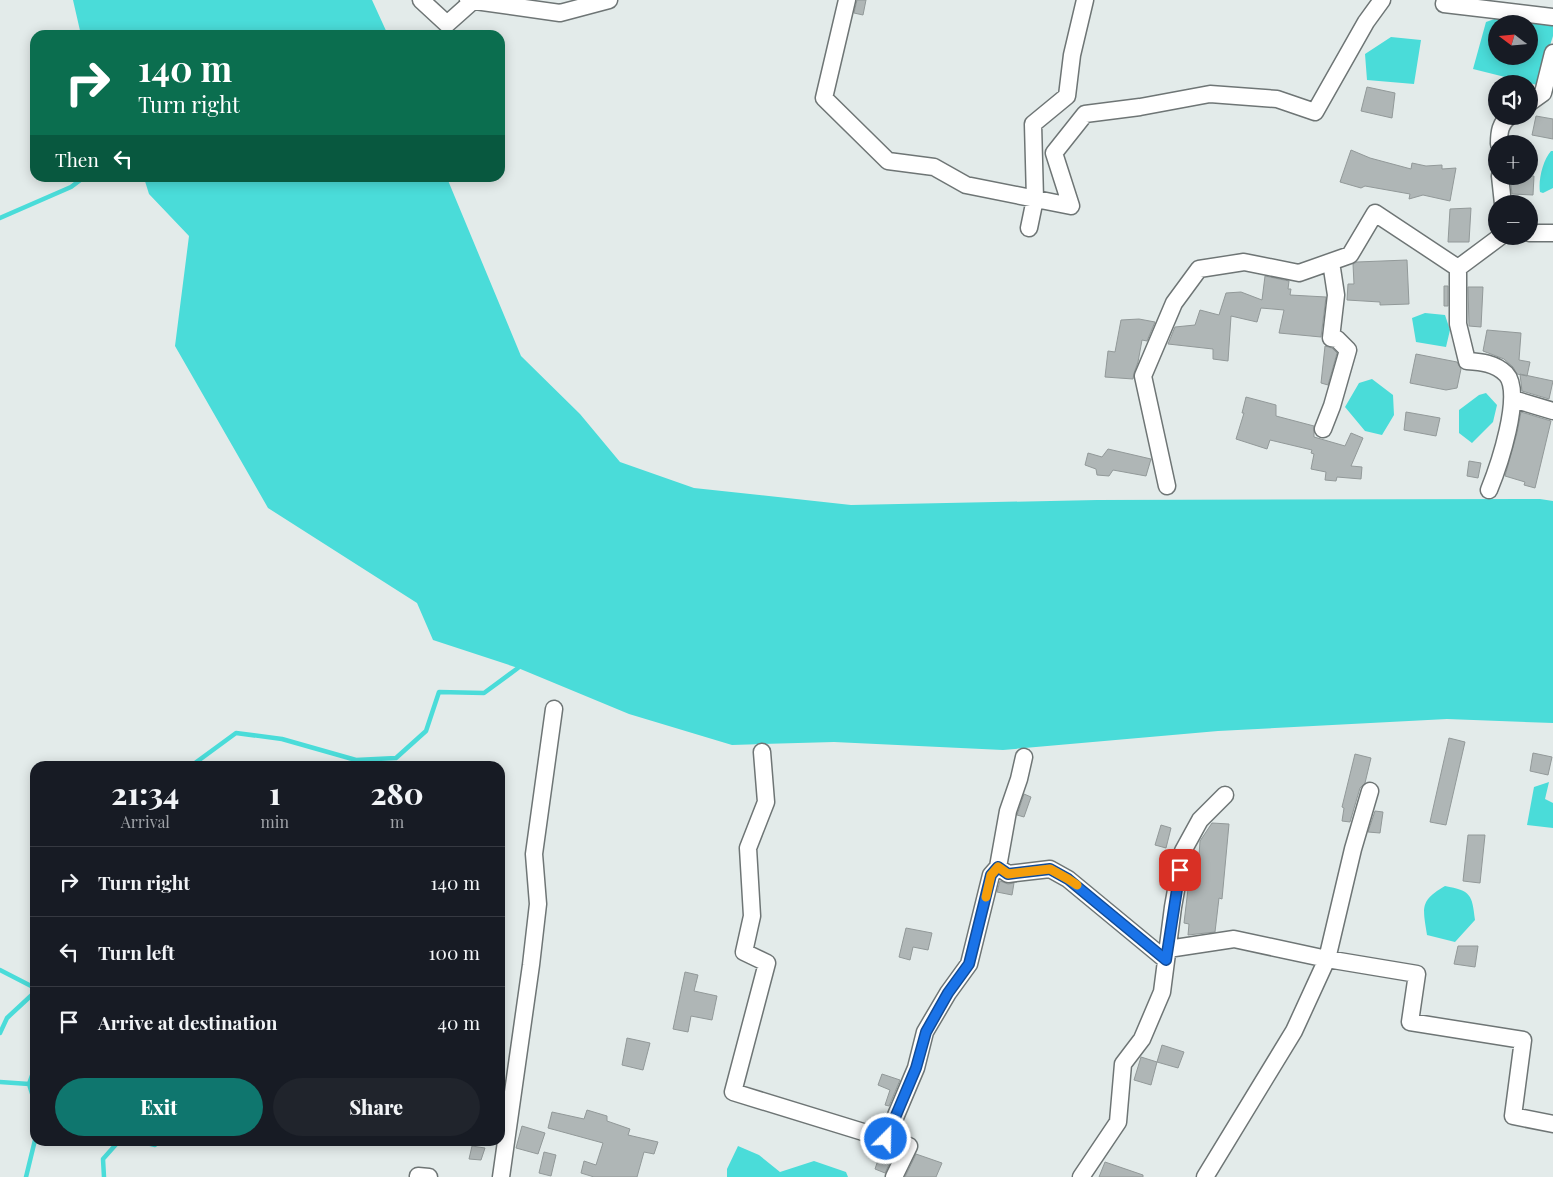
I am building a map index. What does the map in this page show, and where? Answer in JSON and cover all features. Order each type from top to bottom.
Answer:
[{"type":"street","points":[[422,0],[447,24],[474,0]]},
{"type":"street","points":[[468,0],[560,13],[609,0]]},
{"type":"street","points":[[847,0],[824,98],[888,161],[934,167],[966,185],[1071,206],[1054,153],[1085,114],[1140,107],[1210,94],[1277,99],[1315,112],[1366,22],[1382,0]]},
{"type":"street","points":[[1030,228],[1036,199],[1033,124],[1067,96],[1072,55],[1085,0]]},
{"type":"street","points":[[1445,0],[1444,4],[1553,17]]},
{"type":"street","points":[[1538,97],[1543,93],[1553,53]]},
{"type":"street","points":[[1167,486],[1143,376],[1174,303],[1199,269],[1244,262],[1298,273],[1350,255],[1375,213],[1458,268]]},
{"type":"street","points":[[1538,233],[1553,232]]},
{"type":"street","points":[[1458,268],[1488,245]]},
{"type":"street","points":[[1323,428],[1332,406],[1348,350],[1337,338],[1331,338],[1336,295],[1331,262]]},
{"type":"street","points":[[1458,268],[1458,324],[1467,361],[1487,362],[1508,375],[1513,399],[1504,446],[1489,490]]},
{"type":"street","points":[[1513,399],[1553,410]]},
{"type":"street","points":[[501,1177],[538,904],[534,854],[554,710]]},
{"type":"street","points":[[762,752],[766,802],[748,848],[752,916],[744,952],[767,963],[732,1092],[909,1146],[894,1177]]},
{"type":"street","points":[[886,1139],[916,1068],[926,1032],[948,993],[969,964],[991,875],[998,867],[1008,811],[1024,757]]},
{"type":"street","points":[[1205,1177],[1294,1031],[1327,959],[1353,850],[1370,791]]},
{"type":"street","points":[[1081,1177],[1118,1122],[1123,1064],[1142,1039],[1162,992],[1173,907],[1183,851],[1200,820],[1225,795]]},
{"type":"street","points":[[998,867],[1008,874],[1050,869],[1068,879],[1167,955]]},
{"type":"street","points":[[1167,955],[1234,939],[1327,959],[1417,974],[1410,1022],[1523,1040],[1513,1116],[1553,1124]]},
{"type":"water","points":[[73,0],[372,0],[386,30],[80,30]]},
{"type":"water","points":[[1538,20],[1553,21],[1553,36],[1538,82],[1538,75],[1497,75],[1473,69],[1486,22],[1488,21],[1488,65],[1538,65]]},
{"type":"water","points":[[1391,37],[1421,40],[1414,84],[1367,80],[1365,54]]},
{"type":"water","points":[[1551,151],[1553,151],[1553,188],[1543,193],[1540,192],[1540,176],[1543,165]]},
{"type":"water","points":[[145,182],[449,182],[521,356],[580,414],[620,462],[694,488],[851,505],[1097,500],[1540,499],[1553,501],[1553,723],[1447,719],[1218,731],[1003,750],[834,742],[732,745],[629,714],[518,668],[433,640],[417,603],[268,508],[175,346],[189,236],[149,194]]},
{"type":"water","points":[[1425,313],[1445,315],[1450,330],[1446,347],[1416,342],[1412,318]]},
{"type":"water","points":[[1372,379],[1393,395],[1394,415],[1382,435],[1365,431],[1345,407],[1359,383]]},
{"type":"water","points":[[1486,393],[1497,405],[1493,422],[1472,443],[1459,433],[1459,410],[1479,395]]},
{"type":"water","points":[[1549,782],[1545,799],[1553,803],[1553,828],[1527,825],[1534,787]]},
{"type":"water","points":[[1445,886],[1465,892],[1469,895],[1473,904],[1475,920],[1455,942],[1427,935],[1424,918],[1425,906],[1431,896]]},
{"type":"water","points":[[738,1146],[759,1155],[780,1172],[814,1161],[846,1172],[848,1177],[727,1177],[727,1169]]},
{"type":"building","points":[[857,0],[866,0],[863,15],[854,13]]},
{"type":"building","points":[[1367,87],[1395,93],[1392,118],[1361,111]]},
{"type":"building","points":[[1538,116],[1553,119],[1553,139],[1532,135],[1534,125],[1538,125]]},
{"type":"building","points":[[1351,150],[1370,158],[1411,169],[1412,163],[1426,166],[1442,165],[1442,169],[1456,168],[1450,201],[1423,195],[1409,199],[1410,194],[1365,186],[1361,188],[1340,182]]},
{"type":"building","points":[[1511,185],[1534,185],[1533,195],[1512,194]]},
{"type":"building","points":[[1471,208],[1469,242],[1448,242],[1450,209]]},
{"type":"building","points":[[1407,260],[1409,304],[1380,305],[1380,302],[1347,300],[1348,284],[1354,284],[1353,264],[1357,262]]},
{"type":"building","points":[[1265,276],[1289,281],[1288,289],[1291,289],[1290,295],[1326,297],[1321,337],[1279,333],[1284,310],[1261,308],[1257,322],[1231,316],[1228,361],[1213,359],[1213,349],[1168,344],[1175,327],[1195,325],[1200,310],[1219,315],[1226,293],[1241,292],[1262,300]]},
{"type":"building","points":[[1444,286],[1448,286],[1448,306],[1444,306]]},
{"type":"building","points":[[1468,287],[1483,287],[1481,327],[1469,326]]},
{"type":"building","points":[[1139,319],[1155,322],[1147,341],[1142,340],[1133,379],[1105,377],[1108,351],[1115,352],[1121,320]]},
{"type":"building","points":[[1487,330],[1521,333],[1519,360],[1530,362],[1527,376],[1517,374],[1513,367],[1504,359],[1483,351]]},
{"type":"building","points":[[1325,346],[1332,348],[1337,353],[1328,385],[1321,383]]},
{"type":"building","points":[[1416,354],[1457,362],[1461,369],[1457,388],[1446,390],[1410,383]]},
{"type":"building","points":[[1520,374],[1553,381],[1549,399],[1522,391]]},
{"type":"building","points":[[1246,397],[1276,405],[1276,416],[1314,426],[1314,437],[1345,446],[1351,433],[1363,438],[1351,466],[1362,467],[1361,479],[1337,477],[1336,481],[1325,480],[1326,472],[1311,469],[1314,454],[1311,453],[1312,450],[1270,440],[1267,449],[1236,439],[1244,413],[1242,413]]},
{"type":"building","points":[[1406,412],[1440,418],[1436,436],[1404,430]]},
{"type":"building","points":[[1521,412],[1551,421],[1535,488],[1524,485],[1525,482],[1505,476]]},
{"type":"building","points":[[1108,449],[1151,459],[1146,476],[1113,470],[1109,476],[1097,475],[1096,469],[1085,465],[1088,453],[1102,457]]},
{"type":"building","points":[[1469,461],[1481,463],[1478,478],[1467,476]]},
{"type":"building","points":[[1449,738],[1465,742],[1446,825],[1430,822]]},
{"type":"building","points":[[1533,753],[1552,757],[1548,775],[1530,771]]},
{"type":"building","points":[[1355,754],[1371,758],[1365,783],[1360,788],[1350,822],[1342,821],[1344,808],[1342,807]]},
{"type":"building","points":[[1024,794],[1031,797],[1024,817],[1017,815]]},
{"type":"building","points":[[1375,811],[1383,812],[1380,833],[1368,832]]},
{"type":"building","points":[[1212,823],[1229,824],[1222,899],[1219,898],[1215,932],[1188,935],[1189,924],[1184,923],[1192,855],[1199,855],[1200,841]]},
{"type":"building","points":[[1161,825],[1171,828],[1166,848],[1155,845]]},
{"type":"building","points":[[1468,835],[1485,835],[1480,883],[1463,881]]},
{"type":"building","points":[[1000,881],[1008,884],[1014,883],[1012,895],[997,892]]},
{"type":"building","points":[[906,928],[932,933],[928,950],[913,947],[910,960],[899,957]]},
{"type":"building","points":[[1458,946],[1478,946],[1475,967],[1454,964]]},
{"type":"building","points":[[685,972],[698,975],[694,991],[717,996],[712,1020],[691,1016],[688,1032],[673,1029]]},
{"type":"building","points":[[627,1038],[650,1043],[643,1070],[622,1065]]},
{"type":"building","points":[[1162,1045],[1184,1052],[1178,1068],[1157,1062]]},
{"type":"building","points":[[1141,1057],[1157,1062],[1151,1085],[1134,1080]]},
{"type":"building","points":[[882,1074],[900,1080],[889,1106],[885,1105],[890,1090],[878,1085]]},
{"type":"building","points":[[587,1110],[607,1116],[607,1121],[630,1129],[628,1135],[658,1142],[654,1154],[644,1152],[637,1177],[594,1177],[581,1173],[584,1161],[596,1165],[603,1143],[548,1128],[552,1112],[584,1119]]},
{"type":"building","points":[[522,1126],[545,1133],[538,1154],[516,1148]]},
{"type":"building","points":[[472,1146],[485,1148],[481,1160],[469,1159]]},
{"type":"building","points":[[882,1148],[895,1152],[885,1173],[875,1169]]},
{"type":"building","points":[[544,1152],[556,1155],[551,1176],[539,1173]]},
{"type":"building","points":[[916,1154],[942,1163],[936,1177],[905,1177]]},
{"type":"building","points":[[1105,1162],[1143,1175],[1143,1177],[1099,1177]]},
{"type":"waterway","points":[[0,218],[71,187],[78,182]]},
{"type":"waterway","points":[[198,761],[236,733],[282,739],[356,760],[396,758],[426,731],[439,692],[484,693],[518,668],[517,664]]},
{"type":"waterway","points":[[0,970],[30,985]]},
{"type":"waterway","points":[[0,1033],[7,1018],[30,997]]},
{"type":"waterway","points":[[0,1082],[29,1084],[30,1081]]},
{"type":"waterway","points":[[26,1177],[34,1146]]},
{"type":"waterway","points":[[104,1177],[103,1159],[115,1146]]},
{"type":"slow traffic","points":[[986,897],[991,875],[998,867],[1008,874],[1050,869],[1077,885]]},
{"type":"route","points":[[886,1139],[916,1068],[926,1032],[948,993],[969,964],[991,875],[998,867],[1008,874],[1050,869],[1068,879],[1166,960],[1180,870]]}]
